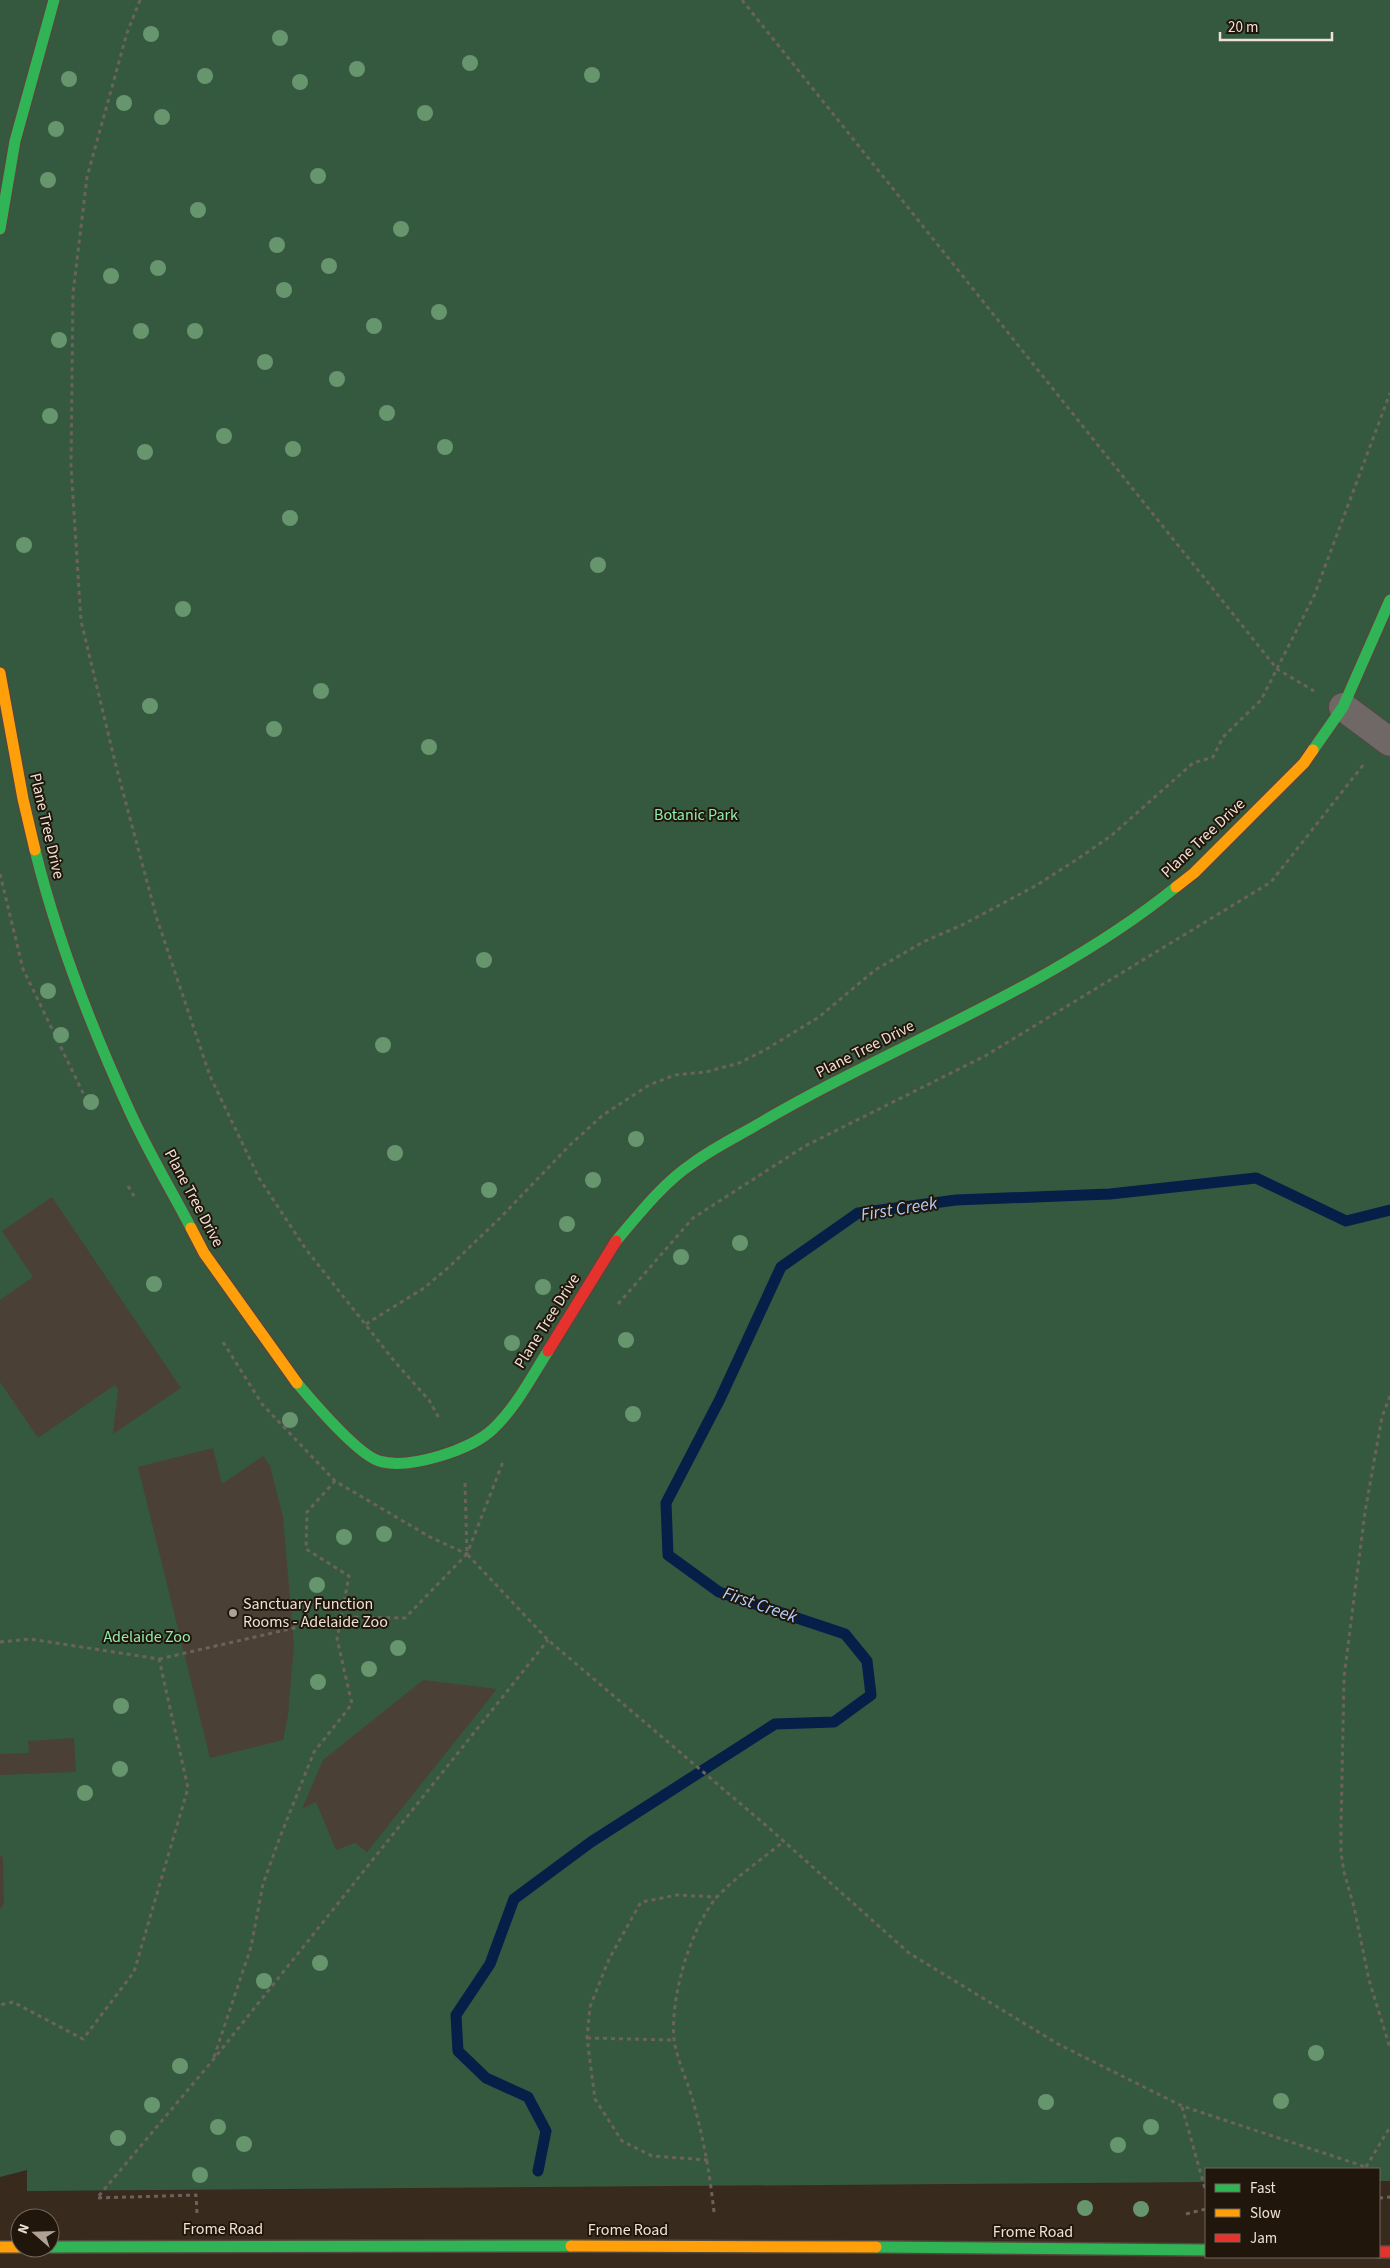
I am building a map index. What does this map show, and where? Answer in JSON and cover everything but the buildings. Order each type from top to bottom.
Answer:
[{"type":"street","points":[[0,229],[15,141],[54,0]]},
{"type":"street","name":"Plane Tree Drive","points":[[0,673],[23,800],[44,885],[72,971],[131,1114],[204,1253],[299,1385],[359,1450],[379,1462],[405,1464],[428,1460],[456,1450],[492,1430],[518,1401],[615,1242],[653,1198],[692,1163],[789,1106],[1052,971],[1143,914],[1194,873],[1304,763],[1343,707],[1390,600]]},
{"type":"street","points":[[1343,707],[1387,740]]},
{"type":"street","name":"Frome Road","points":[[60,2246],[718,2246],[1205,2250]]},
{"type":"path","points":[[140,0],[127,33],[87,176],[74,293],[71,466],[81,621],[116,766],[157,919],[210,1076],[259,1178],[305,1248],[395,1362],[429,1400],[441,1423]]},
{"type":"path","points":[[742,0],[1277,668],[1343,707]]},
{"type":"path","points":[[366,1324],[424,1288],[448,1267],[501,1217],[570,1145],[603,1115],[649,1085],[675,1075],[706,1072],[739,1063],[765,1050],[819,1017],[875,970],[923,942],[964,924],[1038,885],[1112,835],[1193,763],[1213,757],[1224,737],[1261,700],[1314,596],[1390,393]]},
{"type":"path","points":[[615,1308],[693,1218],[805,1146],[985,1056],[1272,882],[1387,740]]},
{"type":"path","points":[[1390,1396],[1382,1417],[1365,1512],[1344,1677],[1341,1852],[1369,1980],[1390,2048]]},
{"type":"path","points":[[0,1642],[30,1638],[159,1659],[342,1617],[405,1618],[467,1554],[504,1460]]},
{"type":"path","points":[[465,1478],[467,1554]]},
{"type":"path","points":[[213,2060],[251,1946],[263,1884],[280,1837],[314,1752],[352,1704],[337,1638],[349,1576],[306,1549],[307,1512],[335,1481],[430,1537],[467,1554],[548,1640],[784,1841],[909,1953],[1058,2044],[1182,2106],[1366,2168],[1390,2127]]},
{"type":"path","points":[[197,2216],[196,2195],[97,2198],[213,2060],[548,1640]]},
{"type":"path","points":[[0,2005],[13,2002],[83,2039],[134,1972],[188,1788],[159,1659]]},
{"type":"path","points":[[718,2246],[708,2160],[694,2104],[674,2040],[677,1995],[684,1959],[698,1929],[717,1897],[784,1841]]},
{"type":"path","points":[[708,2160],[652,2156],[622,2141],[596,2099],[587,2038],[590,2007],[609,1959],[641,1902],[677,1895],[717,1897]]},
{"type":"path","points":[[587,2038],[674,2040]]},
{"type":"path","points":[[1182,2106],[1205,2188]]},
{"type":"green space","name":"Botanic Park","points":[[0,0],[1390,0],[1390,2181],[1380,2181],[1380,2168],[1205,2168],[1205,2182],[27,2191],[27,2170],[0,2177]]},
{"type":"waterway","name":"First Creek","points":[[538,2171],[546,2131],[528,2097],[486,2078],[458,2051],[456,2015],[490,1964],[514,1899],[591,1842],[775,1724],[834,1722],[871,1695],[867,1661],[845,1634],[719,1592],[668,1555],[666,1503],[720,1399],[781,1267],[858,1213],[956,1200],[1110,1194],[1256,1178],[1346,1221],[1390,1210]]},
{"type":"traffic: fast","points":[[0,229],[15,141],[54,0]]},
{"type":"traffic: fast","points":[[1313,750],[1343,707],[1390,600]]},
{"type":"traffic: fast","points":[[35,850],[65,951],[103,1050],[138,1129],[191,1228]]},
{"type":"traffic: fast","points":[[616,1241],[662,1189],[682,1171],[708,1153],[808,1096],[1024,986],[1077,956],[1127,923],[1176,887]]},
{"type":"traffic: fast","points":[[297,1383],[359,1449],[379,1461],[406,1463],[455,1451],[483,1437],[493,1429],[516,1402],[548,1351]]},
{"type":"traffic: fast","points":[[60,2247],[571,2246]]},
{"type":"traffic: fast","points":[[876,2247],[1205,2250]]},
{"type":"traffic: slow","points":[[0,673],[23,799],[35,850]]},
{"type":"traffic: slow","points":[[1176,887],[1194,873],[1304,763],[1313,750]]},
{"type":"traffic: slow","points":[[191,1228],[204,1253],[297,1383]]},
{"type":"traffic: slow","points":[[571,2246],[876,2247]]},
{"type":"traffic: slow","points":[[0,2247],[10,2247]]},
{"type":"traffic: jam","points":[[548,1351],[616,1241]]},
{"type":"traffic: jam","points":[[1380,2252],[1390,2252]]},
{"type":"place","name":"Sanctuary Function Rooms - Adelaide Zoo","points":[[233,1613]]},
{"type":"park label","name":"Adelaide Zoo","points":[[147,1637]]}]
